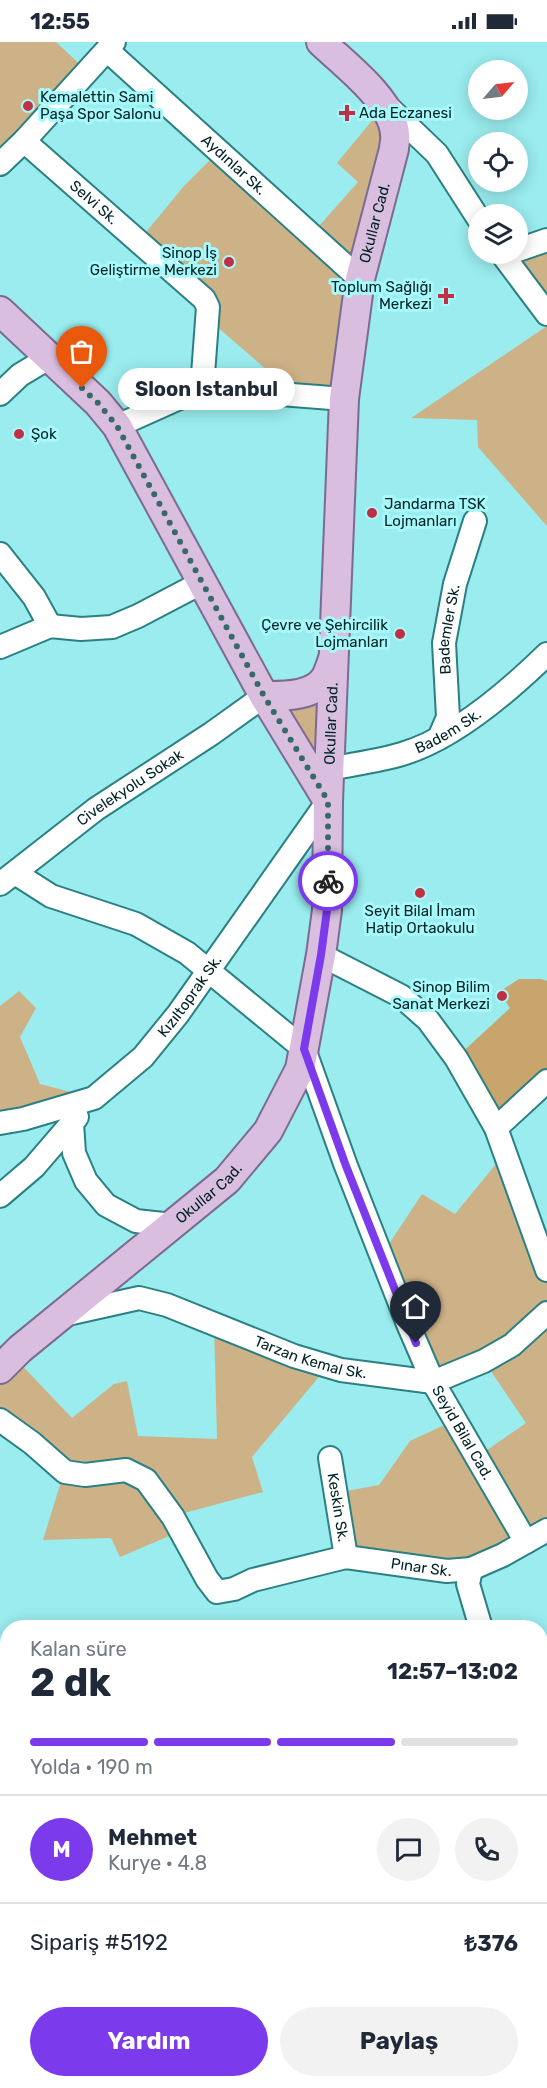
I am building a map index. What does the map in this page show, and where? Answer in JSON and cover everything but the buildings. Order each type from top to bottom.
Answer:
[{"type":"main road","name":"Okullar Cad.","points":[[0,1369],[20,1349],[227,1180],[268,1131],[300,1069],[327,910],[329,769],[344,399],[360,279],[396,135],[380,99],[321,42]]},
{"type":"main road","points":[[0,311],[98,403],[117,426],[264,696],[328,801]]},
{"type":"main road","points":[[264,696],[290,696],[312,690],[325,679],[334,658]]},
{"type":"street","points":[[0,164],[111,46]]},
{"type":"street","name":"Aydınlar Sk.","points":[[111,46],[360,279]]},
{"type":"street","points":[[380,99],[424,140],[442,161],[469,204]]},
{"type":"street","name":"Selvi Sk.","points":[[24,141],[204,298],[208,307],[202,388]]},
{"type":"street","points":[[387,172],[397,159],[410,152],[421,153],[442,161]]},
{"type":"street","points":[[528,248],[547,240]]},
{"type":"street","points":[[514,264],[547,314]]},
{"type":"street","points":[[0,394],[20,375],[50,357]]},
{"type":"street","points":[[117,426],[202,388],[344,399]]},
{"type":"street","name":"Bademler Sk.","points":[[439,738],[448,717],[444,643],[454,584],[475,521]]},
{"type":"street","points":[[0,554],[34,597],[50,626]]},
{"type":"street","points":[[0,647],[50,626],[81,629],[112,627],[201,583]]},
{"type":"street","name":"Badem Sk.","points":[[329,769],[403,754],[439,738],[457,728],[524,676],[547,654]]},
{"type":"street","points":[[524,676],[542,678],[547,681]]},
{"type":"street","name":"Civelekyolu Sokak","points":[[8,879],[96,809],[211,734],[264,696]]},
{"type":"street","name":"Kızıltoprak Sk.","points":[[0,1123],[23,1119],[94,1098],[142,1057],[178,1014],[328,801]]},
{"type":"street","points":[[8,879],[136,924],[187,953],[304,1049]]},
{"type":"street","points":[[321,955],[400,996],[428,1020],[456,1058],[496,1128],[547,1270]]},
{"type":"street","name":"Seyid Bilal Cad.","points":[[304,1049],[350,1176],[433,1382],[526,1542]]},
{"type":"street","points":[[496,1128],[547,1081]]},
{"type":"street","points":[[0,1196],[34,1167],[94,1098]]},
{"type":"street","points":[[72,1123],[74,1153],[78,1163],[86,1181],[106,1205],[136,1221],[172,1225]]},
{"type":"street","name":"Tarzan Kemal Sk.","points":[[61,1315],[139,1298],[167,1305],[294,1356],[341,1370],[433,1382],[484,1361],[512,1345],[547,1313]]},
{"type":"street","name":"Pınar Sk.","points":[[0,1420],[32,1443],[64,1472],[85,1475],[126,1470],[146,1480],[173,1516],[207,1579],[217,1592],[234,1589],[253,1580],[346,1557],[447,1571],[471,1569],[547,1530]]},
{"type":"street","name":"Keskin Sk.","points":[[330,1458],[346,1557]]},
{"type":"street","points":[[471,1569],[468,1584],[479,1620]]},
{"type":"shaded area","name":"Kemalettin Sami Paşa Spor Salonu","points":[[0,42],[56,42],[87,71],[0,164]]},
{"type":"shaded area","points":[[384,106],[392,121],[344,399],[296,395],[207,318],[137,241],[184,186],[220,150],[312,234],[358,182],[337,163]]},
{"type":"shaded area","points":[[547,240],[547,314],[514,264],[528,264],[528,247]]},
{"type":"shaded area","points":[[547,326],[547,526],[478,447],[477,420],[411,418]]},
{"type":"shaded area","points":[[325,679],[328,801],[264,696]]},
{"type":"shaded area","points":[[519,979],[547,981],[547,1081],[496,1128],[456,1058],[510,1008],[499,992]]},
{"type":"shaded area","points":[[19,991],[36,1008],[20,1037],[40,1084],[94,1098],[0,1123],[0,1006]]},
{"type":"shaded area","points":[[505,1153],[547,1270],[547,1530],[471,1569],[346,1557],[335,1493],[379,1485],[410,1441],[455,1420],[477,1457],[526,1423],[484,1361],[433,1382],[381,1256],[422,1194],[455,1214]]},
{"type":"shaded area","points":[[214,1325],[328,1366],[252,1457],[263,1492],[173,1516],[181,1531],[120,1557],[111,1538],[43,1540],[64,1472],[0,1420],[0,1369],[13,1356],[72,1418],[114,1384],[127,1381],[138,1436],[217,1439]]},
{"type":"way so far","points":[[82,388],[117,426],[264,696],[328,801],[328,881]]},
{"type":"place","name":"Kemalettin Sami Paşa Spor Salonu","points":[[28,106]]},
{"type":"place","name":"Ada Eczanesi","points":[[347,113]]},
{"type":"place","name":"Sinop İş Geliştirme Merkezi","points":[[229,262]]},
{"type":"place","name":"Toplum Sağlığı Merkezi","points":[[446,296]]},
{"type":"place","name":"Sloon Istanbul","points":[[82,388]]},
{"type":"place","name":"Şok","points":[[19,434]]},
{"type":"place","name":"Jandarma TSK Lojmanları","points":[[372,513]]},
{"type":"place","name":"Çevre ve Şehircilik Lojmanları","points":[[400,634]]},
{"type":"place","name":"Seyit Bilal İmam Hatip Ortaokulu","points":[[420,893]]},
{"type":"place","name":"Sinop Bilim Sanat Merkezi","points":[[502,996]]},
{"type":"route","points":[[328,881],[321,955],[304,1049],[346,1166],[416,1343]]}]
